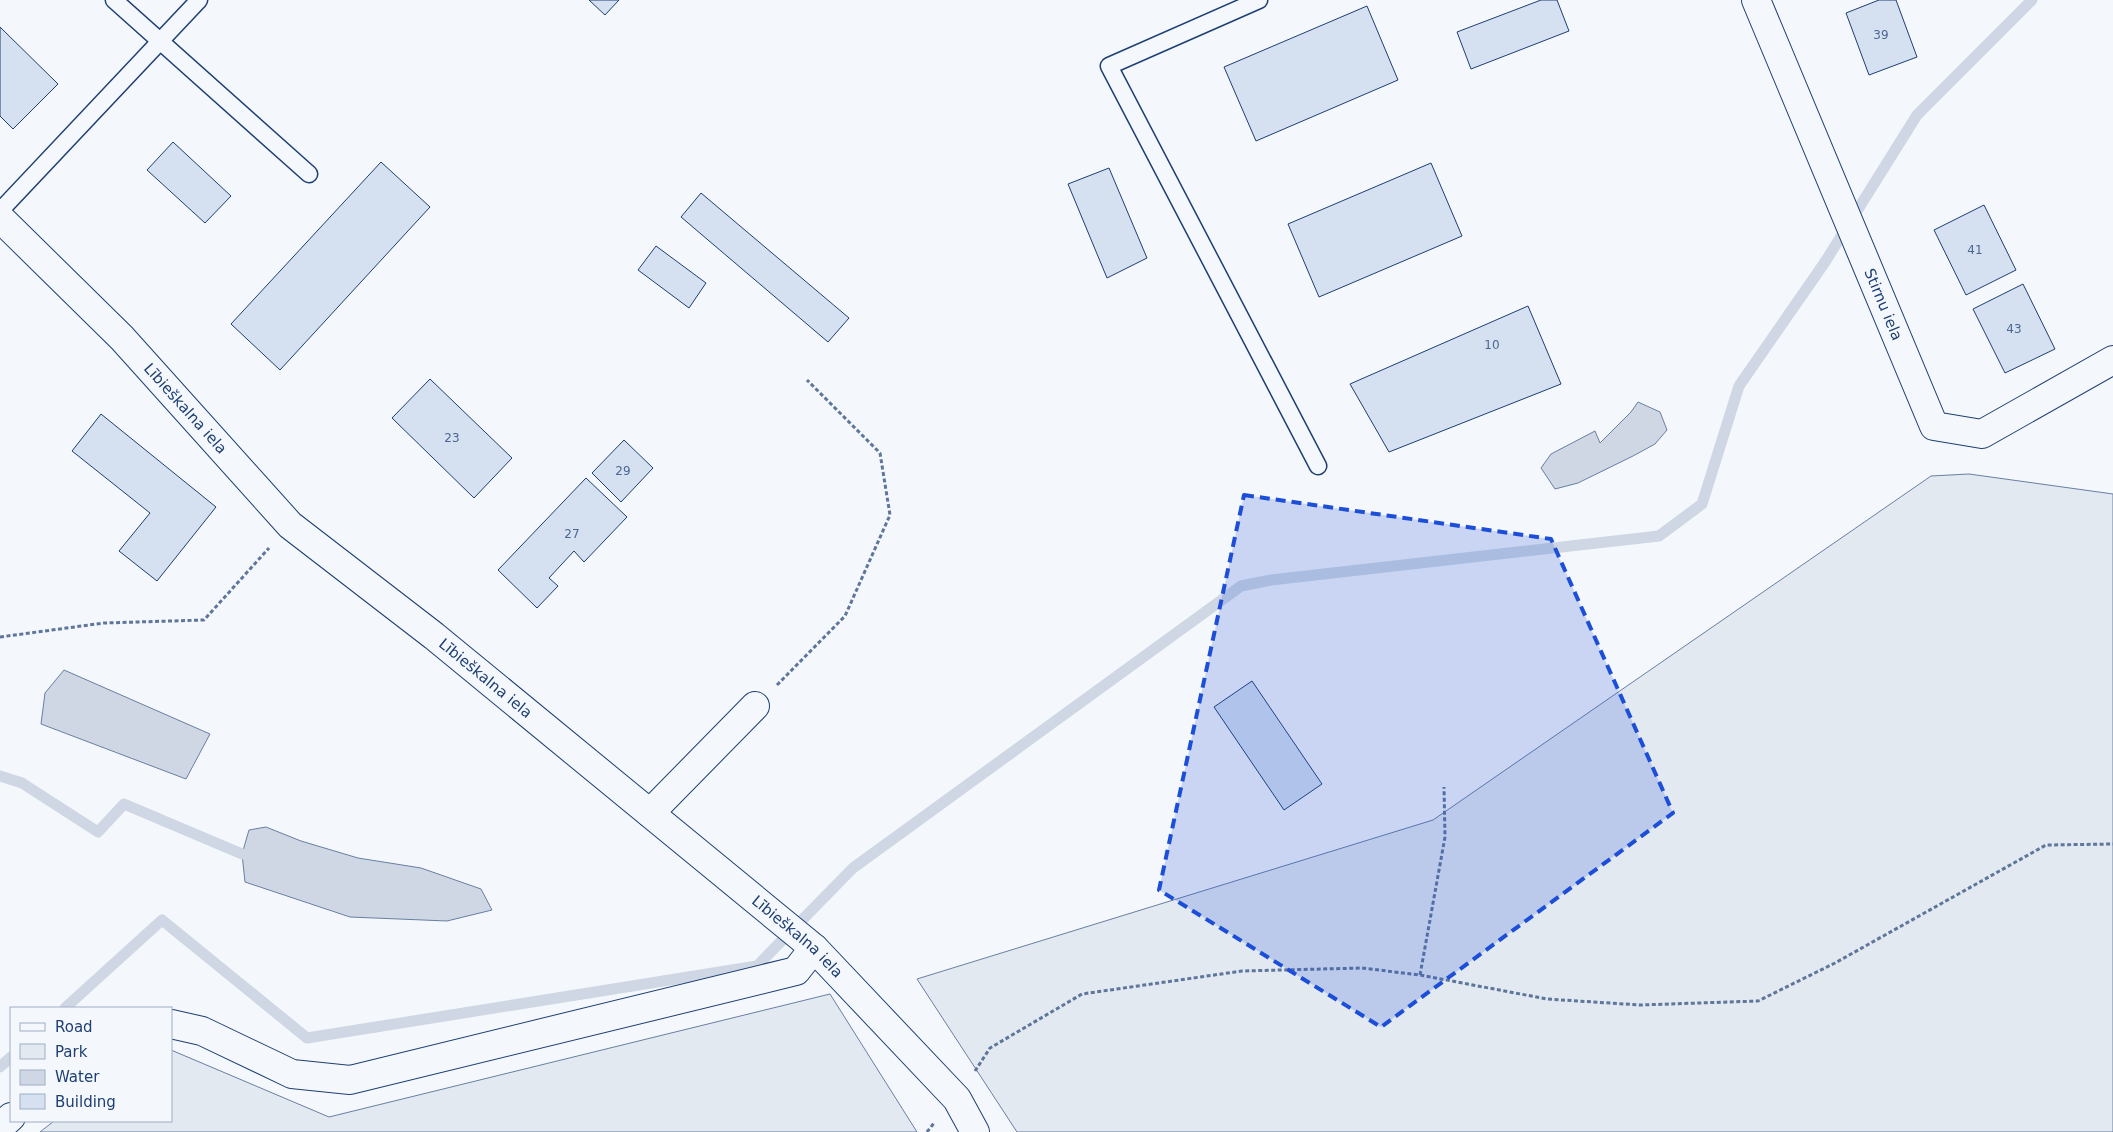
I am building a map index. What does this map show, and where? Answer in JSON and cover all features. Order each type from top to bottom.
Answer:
[{"type":"street","name":"Stirnu iela","points":[[1756,0],[1934,426],[1982,434],[2113,360]]},
{"type":"street","name":"Lībieškalna iela","points":[[0,218],[122,338],[290,525],[434,636],[814,948],[957,1098],[975,1132]]},
{"type":"street","points":[[650,813],[755,706]]},
{"type":"street","points":[[172,1024],[202,1031],[292,1074],[350,1080],[796,972],[814,948]]},
{"type":"street","points":[[0,1127],[10,1119]]},
{"type":"lane","points":[[114,0],[309,174]]},
{"type":"lane","points":[[0,211],[199,0]]},
{"type":"lane","points":[[1259,0],[1109,66],[1318,466]]},
{"type":"path","points":[[755,706],[846,616],[890,515],[880,453],[806,380]]},
{"type":"path","points":[[0,637],[104,623],[204,620],[290,525]]},
{"type":"path","points":[[1420,976],[1445,837],[1444,787]]},
{"type":"path","points":[[957,1098],[990,1048],[1082,994],[1242,971],[1362,968],[1556,999],[1640,1005],[1758,1001],[1835,963],[2046,846],[2113,844]]},
{"type":"highlighted area","points":[[1244,495],[1551,539],[1673,813],[1381,1027],[1159,890]]},
{"type":"green space","points":[[1969,474],[2113,494],[2113,1132],[1017,1132],[917,979],[1433,820],[1931,476]]},
{"type":"green space","points":[[830,994],[917,1132],[40,1132],[53,1122],[172,1122],[172,1050],[329,1117]]},
{"type":"water","points":[[1638,402],[1660,412],[1667,430],[1655,444],[1578,483],[1555,489],[1541,468],[1551,454],[1595,431],[1600,443],[1631,412]]},
{"type":"water","points":[[64,670],[210,734],[186,779],[41,724],[45,693]]},
{"type":"water","points":[[266,827],[301,841],[358,858],[421,868],[481,889],[492,910],[447,921],[350,917],[245,882],[242,854],[249,830]]},
{"type":"building","points":[[589,0],[619,0],[605,15]]},
{"type":"building","points":[[1541,0],[1557,0],[1569,31],[1471,69],[1457,32]]},
{"type":"building","points":[[1879,0],[1896,0],[1917,57],[1869,75],[1846,13]]},
{"type":"building","points":[[1367,6],[1398,80],[1256,141],[1224,67]]},
{"type":"building","points":[[0,27],[58,84],[13,129],[0,116]]},
{"type":"building","points":[[173,142],[231,196],[205,223],[147,170]]},
{"type":"building","points":[[381,162],[430,207],[280,370],[231,324]]},
{"type":"building","points":[[1431,163],[1462,236],[1319,297],[1288,224]]},
{"type":"building","points":[[1109,168],[1147,258],[1107,278],[1068,184]]},
{"type":"building","points":[[701,193],[849,318],[828,342],[681,217]]},
{"type":"building","points":[[1984,205],[2016,270],[1966,295],[1934,230]]},
{"type":"building","points":[[656,246],[706,283],[689,308],[638,270]]},
{"type":"building","points":[[2023,284],[2055,349],[2005,373],[1973,309]]},
{"type":"building","points":[[1528,306],[1561,384],[1389,452],[1350,384]]},
{"type":"building","points":[[430,379],[512,458],[474,498],[392,418]]},
{"type":"building","points":[[101,414],[216,507],[157,581],[119,551],[150,513],[72,451]]},
{"type":"building","points":[[624,440],[653,468],[621,502],[592,473]]},
{"type":"building","points":[[586,478],[627,517],[584,562],[574,551],[549,578],[558,586],[537,608],[498,570]]},
{"type":"building","points":[[1252,681],[1322,784],[1284,810],[1214,707]]},
{"type":"waterway","points":[[66,1007],[162,920],[307,1038],[757,966],[853,868],[1241,586],[1271,580],[1659,536],[1702,504],[1739,386],[1825,262],[1917,115],[2032,0]]},
{"type":"waterway","points":[[0,776],[22,783],[98,832],[124,804],[242,854]]},
{"type":"waterway","points":[[0,1067],[10,1058]]}]
